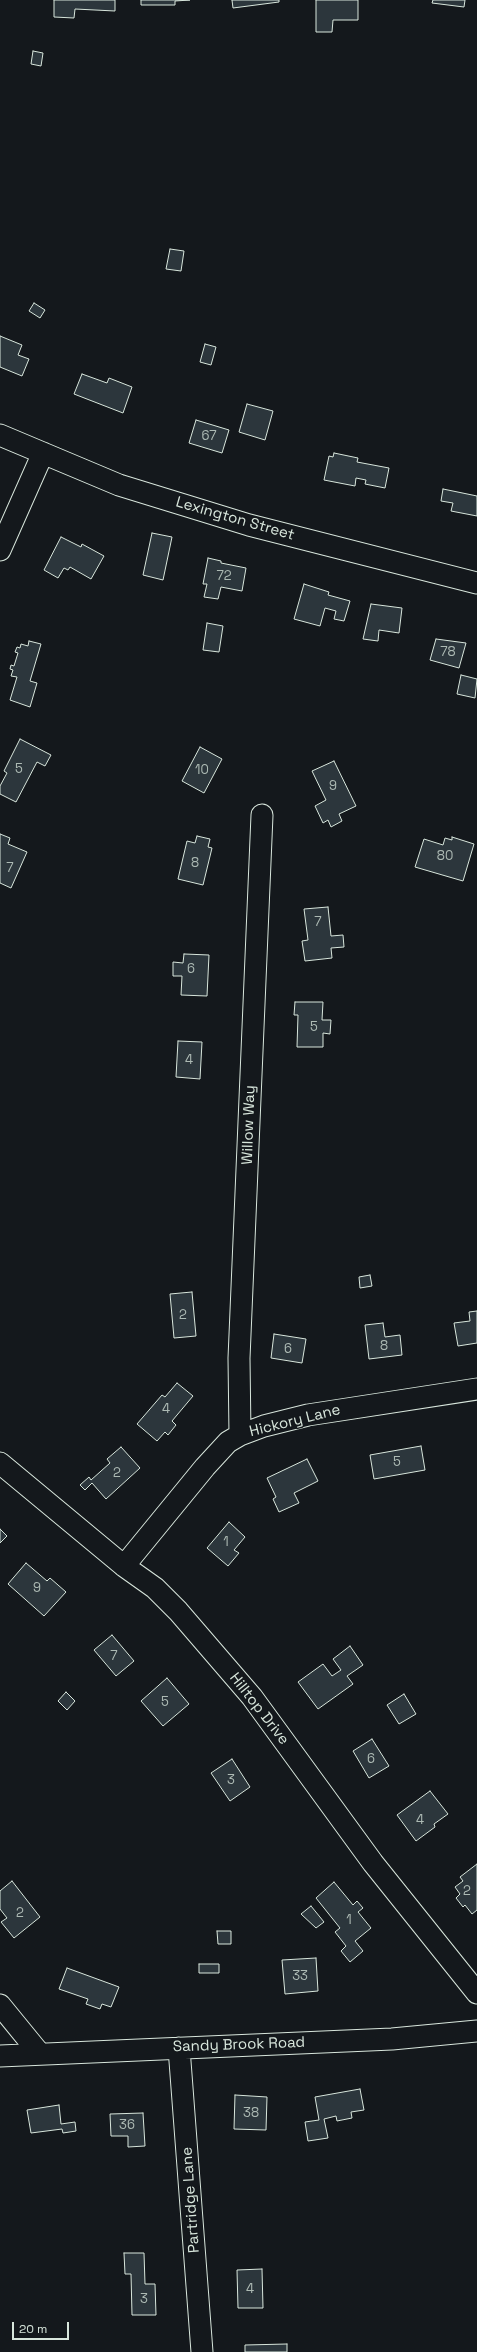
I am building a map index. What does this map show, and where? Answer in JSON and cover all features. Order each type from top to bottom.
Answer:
[{"type":"street","name":"Lexington Street","points":[[0,435],[119,485],[249,525],[477,583]]},
{"type":"street","points":[[0,550],[43,453]]},
{"type":"street","name":"Willow Way","points":[[240,1435],[239,1358],[262,815]]},
{"type":"street","name":"Hickory Lane","points":[[124,1566],[205,1467],[228,1442],[240,1435],[264,1426],[308,1415],[477,1389]]},
{"type":"street","name":"Hilltop Drive","points":[[0,1463],[124,1566],[155,1588],[252,1697],[373,1863],[477,1993]]},
{"type":"street","points":[[0,2005],[40,2054]]},
{"type":"street","name":"Sandy Brook Road","points":[[0,2056],[392,2039],[477,2031]]},
{"type":"street","name":"Partridge Lane","points":[[180,2048],[202,2352]]},
{"type":"building","points":[[54,0],[115,0],[115,11],[75,9],[74,18],[54,17]]},
{"type":"building","points":[[141,0],[190,0],[175,1],[175,5],[141,5]]},
{"type":"building","points":[[232,0],[279,0],[279,2],[233,8]]},
{"type":"building","points":[[316,0],[358,0],[358,20],[333,20],[332,32],[316,32]]},
{"type":"building","points":[[433,0],[465,0],[464,7],[432,3]]},
{"type":"building","points":[[33,51],[43,53],[41,66],[31,64]]},
{"type":"building","points":[[170,249],[184,251],[181,271],[166,269]]},
{"type":"building","points":[[34,303],[45,310],[40,318],[29,311]]},
{"type":"building","points":[[0,336],[22,345],[18,355],[29,359],[22,376],[0,367]]},
{"type":"building","points":[[205,344],[216,347],[211,365],[200,362]]},
{"type":"building","points":[[82,374],[107,383],[109,378],[132,387],[123,413],[74,394]]},
{"type":"building","points":[[247,404],[273,411],[265,440],[239,432]]},
{"type":"building","points":[[196,420],[229,430],[222,453],[189,443]]},
{"type":"building","points":[[334,453],[358,458],[357,462],[389,468],[385,488],[365,484],[366,480],[356,478],[355,486],[324,480],[329,456],[333,457]]},
{"type":"building","points":[[443,489],[477,496],[477,516],[451,511],[453,503],[441,501]]},
{"type":"building","points":[[152,533],[172,537],[163,580],[143,575]]},
{"type":"building","points":[[61,537],[81,547],[82,544],[104,556],[91,579],[70,567],[68,570],[64,568],[58,578],[44,570]]},
{"type":"building","points":[[208,558],[221,561],[221,563],[246,568],[242,591],[221,587],[218,599],[204,597],[207,584],[203,584]]},
{"type":"building","points":[[304,584],[329,592],[328,595],[350,601],[344,621],[334,619],[336,611],[325,608],[320,626],[294,619]]},
{"type":"building","points":[[371,604],[402,608],[399,633],[379,630],[378,641],[363,639]]},
{"type":"building","points":[[207,623],[223,626],[219,652],[203,650]]},
{"type":"building","points":[[436,639],[466,643],[459,668],[430,660]]},
{"type":"building","points":[[29,641],[41,644],[30,681],[37,683],[30,707],[10,700],[17,677],[11,676],[13,670],[10,669],[11,665],[14,666],[18,653],[15,652],[17,647],[20,648],[21,644],[28,646]]},
{"type":"building","points":[[461,675],[477,679],[475,698],[457,694]]},
{"type":"building","points":[[20,739],[51,755],[45,766],[37,762],[16,802],[0,794],[0,786],[7,773],[4,771]]},
{"type":"building","points":[[200,747],[222,759],[204,793],[182,781]]},
{"type":"building","points":[[334,761],[356,806],[339,814],[342,821],[331,827],[328,820],[323,823],[315,806],[326,800],[312,771]]},
{"type":"building","points":[[0,834],[10,838],[8,844],[27,852],[11,888],[0,883]]},
{"type":"building","points":[[197,836],[210,839],[208,847],[212,848],[203,885],[178,879],[187,841],[195,843]]},
{"type":"building","points":[[452,837],[474,844],[463,881],[415,867],[424,839],[443,845],[445,838],[452,840]]},
{"type":"building","points":[[328,907],[331,936],[343,935],[344,947],[331,948],[332,958],[305,961],[302,941],[308,940],[304,909]]},
{"type":"building","points":[[184,954],[209,955],[207,996],[181,995],[182,976],[173,976],[173,962],[183,963]]},
{"type":"building","points":[[295,1002],[323,1002],[322,1020],[331,1020],[330,1034],[323,1033],[323,1047],[297,1047],[298,1015],[294,1015]]},
{"type":"building","points":[[178,1041],[202,1042],[200,1079],[176,1077]]},
{"type":"building","points":[[370,1275],[372,1286],[360,1288],[359,1277]]},
{"type":"building","points":[[192,1292],[196,1336],[174,1338],[170,1294]]},
{"type":"building","points":[[477,1311],[477,1343],[458,1346],[454,1323],[470,1321],[469,1312]]},
{"type":"building","points":[[383,1323],[385,1337],[400,1335],[402,1355],[369,1359],[365,1325]]},
{"type":"building","points":[[274,1334],[306,1339],[302,1363],[271,1358]]},
{"type":"building","points":[[177,1383],[193,1396],[172,1421],[176,1425],[168,1435],[165,1432],[157,1441],[137,1424],[162,1395],[165,1397]]},
{"type":"building","points":[[421,1446],[425,1470],[374,1479],[370,1455]]},
{"type":"building","points":[[121,1447],[140,1468],[106,1499],[92,1483],[85,1490],[80,1485],[89,1477],[91,1480],[110,1463],[107,1459]]},
{"type":"building","points":[[307,1459],[318,1481],[294,1493],[299,1503],[279,1512],[273,1499],[276,1497],[267,1478]]},
{"type":"building","points":[[229,1522],[245,1537],[234,1550],[239,1553],[228,1566],[207,1548]]},
{"type":"building","points":[[0,1529],[7,1536],[0,1543]]},
{"type":"building","points":[[26,1563],[47,1581],[50,1578],[66,1592],[44,1616],[8,1584]]},
{"type":"building","points":[[112,1635],[134,1661],[116,1676],[94,1650]]},
{"type":"building","points":[[350,1646],[363,1665],[347,1676],[353,1684],[318,1709],[298,1682],[323,1664],[332,1676],[341,1670],[333,1659]]},
{"type":"building","points":[[167,1678],[189,1704],[163,1726],[141,1701]]},
{"type":"building","points":[[66,1692],[75,1701],[67,1710],[58,1701]]},
{"type":"building","points":[[404,1694],[416,1714],[399,1724],[387,1705]]},
{"type":"building","points":[[372,1739],[389,1766],[369,1778],[353,1751]]},
{"type":"building","points":[[232,1759],[250,1787],[230,1801],[211,1773]]},
{"type":"building","points":[[430,1791],[448,1814],[434,1824],[435,1827],[416,1841],[397,1815]]},
{"type":"building","points":[[477,1864],[477,1910],[472,1914],[465,1905],[463,1907],[456,1898],[460,1894],[455,1887],[463,1881],[460,1877]]},
{"type":"building","points":[[12,1881],[40,1917],[14,1938],[1,1922],[7,1918],[0,1909],[0,1891]]},
{"type":"building","points":[[334,1882],[353,1905],[357,1901],[363,1908],[358,1912],[371,1928],[355,1941],[363,1951],[350,1962],[341,1951],[346,1946],[335,1932],[340,1928],[316,1898]]},
{"type":"building","points":[[311,1906],[324,1922],[316,1928],[301,1914]]},
{"type":"building","points":[[217,1931],[231,1931],[231,1944],[218,1944]]},
{"type":"building","points":[[316,1958],[318,1991],[285,1994],[282,1960]]},
{"type":"building","points":[[199,1964],[219,1964],[219,1973],[199,1973]]},
{"type":"building","points":[[67,1968],[119,1987],[111,2007],[102,2004],[100,2009],[86,2004],[88,1999],[59,1989]]},
{"type":"building","points":[[360,2089],[364,2110],[351,2112],[352,2118],[337,2121],[336,2116],[324,2119],[328,2138],[308,2141],[305,2122],[319,2120],[315,2097]]},
{"type":"building","points":[[235,2095],[267,2097],[266,2130],[234,2129]]},
{"type":"building","points":[[59,2105],[61,2124],[75,2122],[76,2131],[63,2133],[62,2129],[31,2133],[27,2110]]},
{"type":"building","points":[[143,2113],[145,2146],[128,2147],[128,2136],[111,2136],[110,2114]]},
{"type":"building","points":[[124,2253],[144,2253],[145,2284],[155,2284],[156,2315],[132,2315],[131,2274],[125,2274]]},
{"type":"building","points":[[262,2269],[263,2308],[238,2308],[237,2270]]},
{"type":"building","points":[[287,2344],[287,2352],[245,2352],[245,2345]]}]
